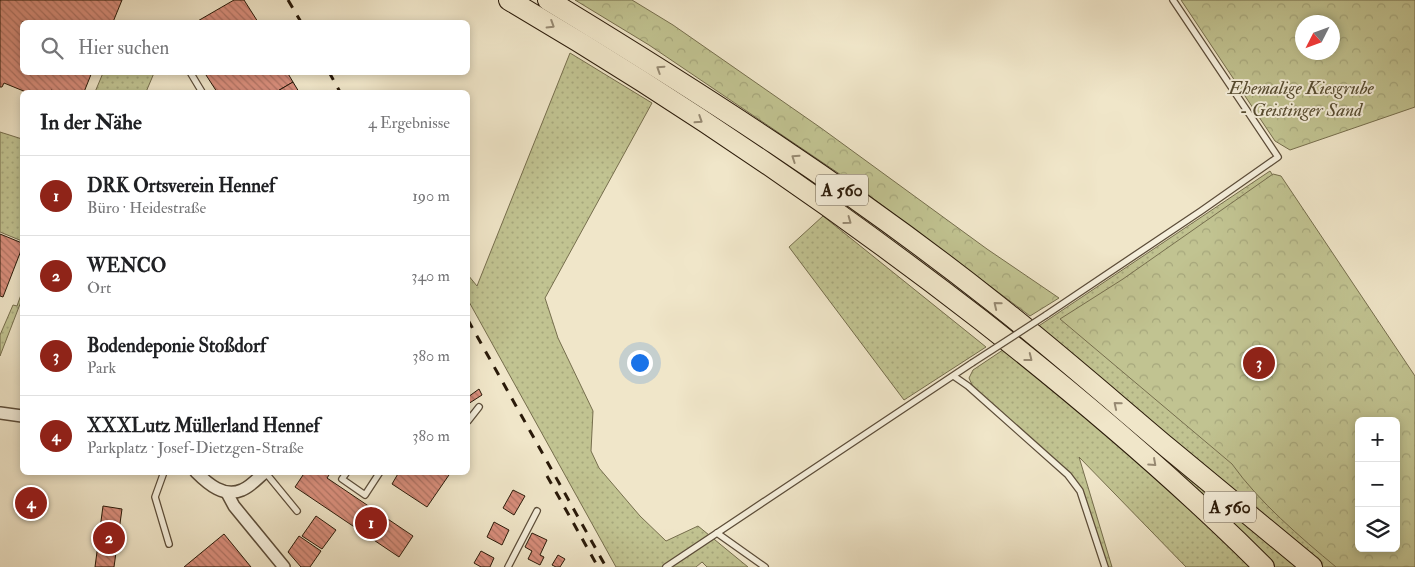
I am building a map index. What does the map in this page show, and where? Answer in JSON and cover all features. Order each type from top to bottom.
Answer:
[{"type":"highway","name":"A 560","points":[[509,0],[734,142],[904,261],[1052,376],[1125,438],[1264,567]]},
{"type":"highway","name":"A 560","points":[[548,0],[640,55],[752,128],[860,203],[992,301],[1168,448],[1293,567]]},
{"type":"highway","points":[[1168,448],[1312,567]]},
{"type":"highway","points":[[1187,494],[1247,567]]},
{"type":"street","points":[[0,413],[20,416]]},
{"type":"street","points":[[199,475],[210,486],[228,493],[242,490],[261,475]]},
{"type":"street","points":[[228,493],[234,506],[284,567]]},
{"type":"lane","points":[[666,567],[877,426],[955,377],[1202,211],[1278,157],[1173,0]]},
{"type":"lane","points":[[192,75],[201,90]]},
{"type":"lane","points":[[955,377],[968,386],[1068,475],[1080,491],[1105,567]]},
{"type":"lane","points":[[470,419],[479,408]]},
{"type":"lane","points":[[163,475],[155,497],[169,544]]},
{"type":"lane","points":[[267,475],[297,511]]},
{"type":"lane","points":[[345,475],[342,479],[365,495],[378,475]]},
{"type":"lane","points":[[508,567],[536,511]]},
{"type":"lane","points":[[717,533],[764,567]]},
{"type":"green space","points":[[575,0],[632,0],[673,25],[821,128],[987,249],[1059,298],[1030,316],[847,179],[649,45]]},
{"type":"green space","name":"Ehemalige Kiesgrube - Geistinger Sand","points":[[1181,0],[1415,0],[1415,107],[1290,150],[1275,141]]},
{"type":"green space","points":[[570,53],[652,103],[545,298],[558,338],[593,411],[591,451],[599,468],[640,516],[666,541],[698,526],[748,567],[707,567],[702,562],[696,567],[616,567],[470,304],[470,277],[477,286]]},
{"type":"green space","points":[[102,75],[153,75],[147,90],[96,90]]},
{"type":"green space","points":[[0,132],[20,138],[20,240],[0,232]]},
{"type":"green space","points":[[1270,171],[1415,389],[1415,567],[1186,567],[1079,457],[1112,567],[1104,567],[1079,492],[1067,476],[973,387],[969,378],[973,370]]},
{"type":"green space","points":[[1273,174],[1281,176],[1415,376],[1415,567],[1336,567],[1267,505],[1232,464],[1060,319],[1123,279]]},
{"type":"green space","points":[[823,216],[986,347],[904,400],[789,247]]},
{"type":"green space","points":[[20,298],[20,304],[0,356],[0,335],[13,305],[17,306]]},
{"type":"building","points":[[0,0],[122,0],[114,20],[20,20],[20,75],[91,75],[85,90],[21,90],[4,83],[0,87]]},
{"type":"building","points":[[234,0],[244,0],[257,20],[199,20]]},
{"type":"building","points":[[206,75],[289,75],[293,82],[279,90],[216,90]]},
{"type":"building","points":[[293,82],[298,90],[279,90]]},
{"type":"building","points":[[0,234],[20,242],[20,253],[3,297],[0,296]]},
{"type":"building","points":[[479,389],[482,395],[470,403],[470,396]]},
{"type":"building","points":[[303,475],[329,475],[327,478],[413,536],[399,557],[295,487]]},
{"type":"building","points":[[397,475],[449,475],[427,507],[392,484]]},
{"type":"building","points":[[513,490],[525,496],[514,515],[503,508]]},
{"type":"building","points":[[103,506],[122,509],[114,567],[95,567]]},
{"type":"building","points":[[316,516],[336,530],[322,549],[302,536]]},
{"type":"building","points":[[494,522],[509,530],[502,545],[487,537]]},
{"type":"building","points":[[532,533],[547,540],[540,555],[544,557],[540,565],[528,559],[532,551],[525,547]]},
{"type":"building","points":[[224,534],[251,567],[184,567]]},
{"type":"building","points":[[299,536],[321,551],[310,567],[301,567],[288,552]]},
{"type":"building","points":[[481,551],[494,558],[490,567],[481,567],[474,563]]},
{"type":"building","points":[[558,555],[565,559],[560,567],[556,567],[552,565]]},
{"type":"railway","points":[[288,0],[300,20]]},
{"type":"railway","points":[[331,75],[339,90]]},
{"type":"railway","points":[[470,324],[606,567]]},
{"type":"railway","points":[[547,476],[598,567]]},
{"type":"place","name":"Bodendeponie Stoßdorf","points":[[1259,363]]},
{"type":"place","name":"XXXLutz Müllerland Hennef","points":[[31,503]]},
{"type":"place","name":"DRK Ortsverein Hennef","points":[[371,523]]},
{"type":"place","name":"WENCO","points":[[109,538]]}]
